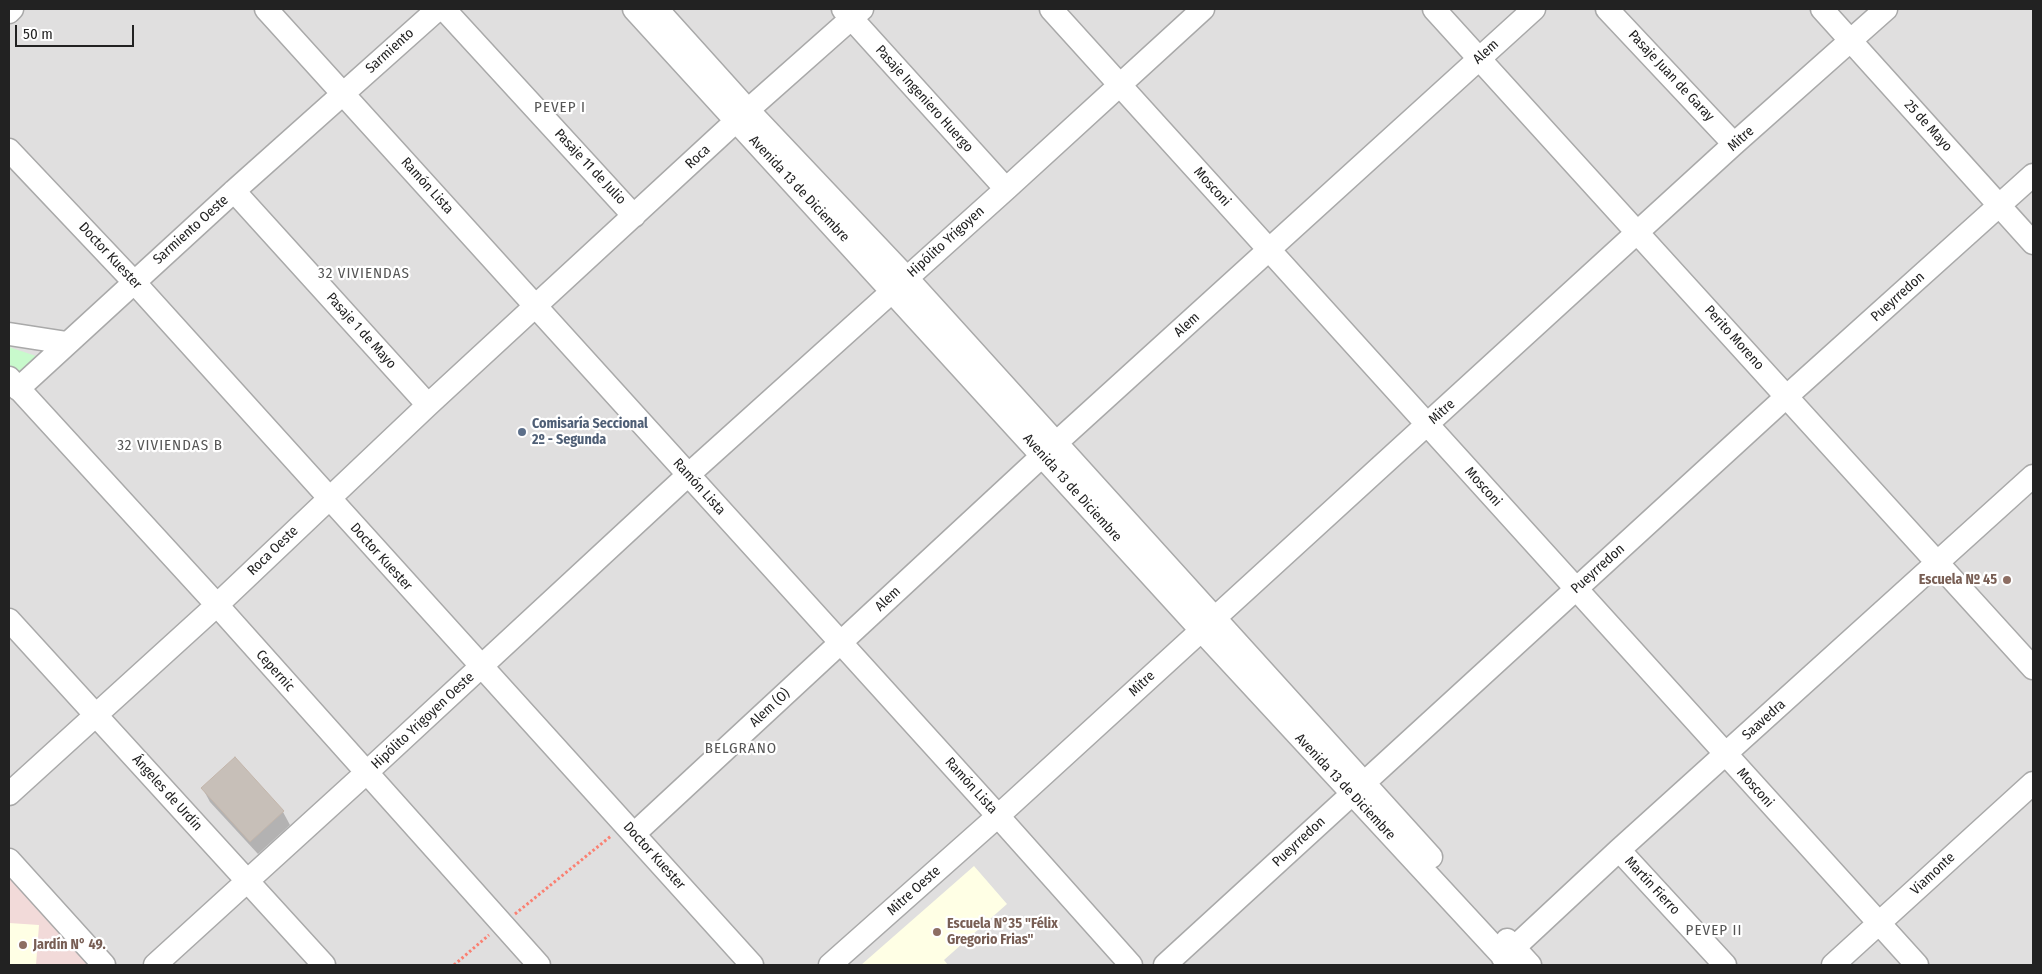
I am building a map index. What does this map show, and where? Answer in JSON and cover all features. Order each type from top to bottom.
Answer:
[{"type":"street","points":[[9,12],[12,9]]},
{"type":"street","name":"Ramón Lista","points":[[266,9],[1131,965]]},
{"type":"street","name":"Sarmiento","points":[[343,93],[438,9]]},
{"type":"street","name":"Pasaje 11 de Julio","points":[[444,9],[634,216]]},
{"type":"street","name":"Avenida 13 de Diciembre","points":[[634,9],[742,115],[899,284],[1358,789],[1506,959],[1530,965]]},
{"type":"street","name":"Avenida 13 de Diciembre","points":[[657,9],[742,115]]},
{"type":"street","name":"Mosconi","points":[[1050,9],[1725,756],[1917,965]]},
{"type":"street","name":"Hipólito Yrigoyen","points":[[688,475],[1006,189],[1202,9]]},
{"type":"street","name":"Perito Moreno","points":[[1434,9],[2033,668]]},
{"type":"street","name":"Alem","points":[[840,642],[1534,9]]},
{"type":"street","name":"Pasaje Juan de Garay","points":[[1607,9],[1734,144]]},
{"type":"street","name":"25 de Mayo","points":[[1822,9],[2033,243]]},
{"type":"street","name":"Mitre","points":[[998,816],[1734,144],[1886,9]]},
{"type":"street","name":"Roca","points":[[536,306],[852,12]]},
{"type":"street","name":"Pasaje Ingeniero Huergo","points":[[852,12],[1006,189]]},
{"type":"street","name":"Sarmiento Oeste","points":[[14,384],[67,344],[343,93]]},
{"type":"street","name":"Doctor Kuester","points":[[9,150],[134,282],[752,965]]},
{"type":"street","name":"Pueyrredon","points":[[1165,965],[1575,589],[2033,175]]},
{"type":"street","name":"Pasaje 1 de Mayo","points":[[234,191],[428,405]]},
{"type":"street","name":"Roca Oeste","points":[[9,794],[217,605],[328,498],[536,306]]},
{"type":"street","points":[[9,334],[67,344]]},
{"type":"street","name":"Cepernic","points":[[14,384],[217,605],[539,965]]},
{"type":"street","name":"Hipólito Yrigoyen Oeste","points":[[155,965],[482,667],[688,475]]},
{"type":"street","name":"Saavedra","points":[[1506,959],[1619,850],[2033,476]]},
{"type":"street","name":"Ángeles de Urdín","points":[[9,620],[324,965]]},
{"type":"street","name":"Alem (O)","points":[[630,829],[840,642]]},
{"type":"street","name":"Viamonte","points":[[1833,965],[2033,783]]},
{"type":"street","name":"Mitre Oeste","points":[[830,965],[998,816]]},
{"type":"street","name":"Martín Fierro","points":[[1619,850],[1725,965]]},
{"type":"street","points":[[9,860],[104,965]]},
{"type":"path","points":[[454,965],[502,924],[630,829]]},
{"type":"shaded area","points":[[9,9],[2033,9],[2033,965],[9,965]]},
{"type":"shaded area","name":"Escuela N°35 \"Félix Gregorio Frias\"","points":[[974,866],[1007,904],[944,960],[948,965],[861,965]]},
{"type":"shaded area","points":[[9,868],[103,965],[9,965]]},
{"type":"shaded area","name":"Jardín N° 49.","points":[[9,923],[39,925],[36,965],[9,965]]},
{"type":"green space","points":[[9,347],[36,356],[18,373],[9,364]]},
{"type":"building","points":[[235,757],[284,811],[250,842],[201,788]]},
{"type":"place","name":"Comisaría Seccional 2º - Segunda","points":[[522,432]]},
{"type":"place","name":"Escuela Nº 45","points":[[2007,580]]},
{"type":"place","name":"Escuela N°35 \"Félix Gregorio Frias\"","points":[[937,932]]},
{"type":"place","name":"Jardín N° 49.","points":[[23,945]]},
{"type":"district","name":"PEVEP I","points":[[560,108]]},
{"type":"district","name":"32 VIVIENDAS","points":[[364,274]]},
{"type":"district","name":"32 VIVIENDAS B","points":[[170,446]]},
{"type":"district","name":"BELGRANO","points":[[741,749]]},
{"type":"district","name":"PEVEP II","points":[[1714,931]]}]
